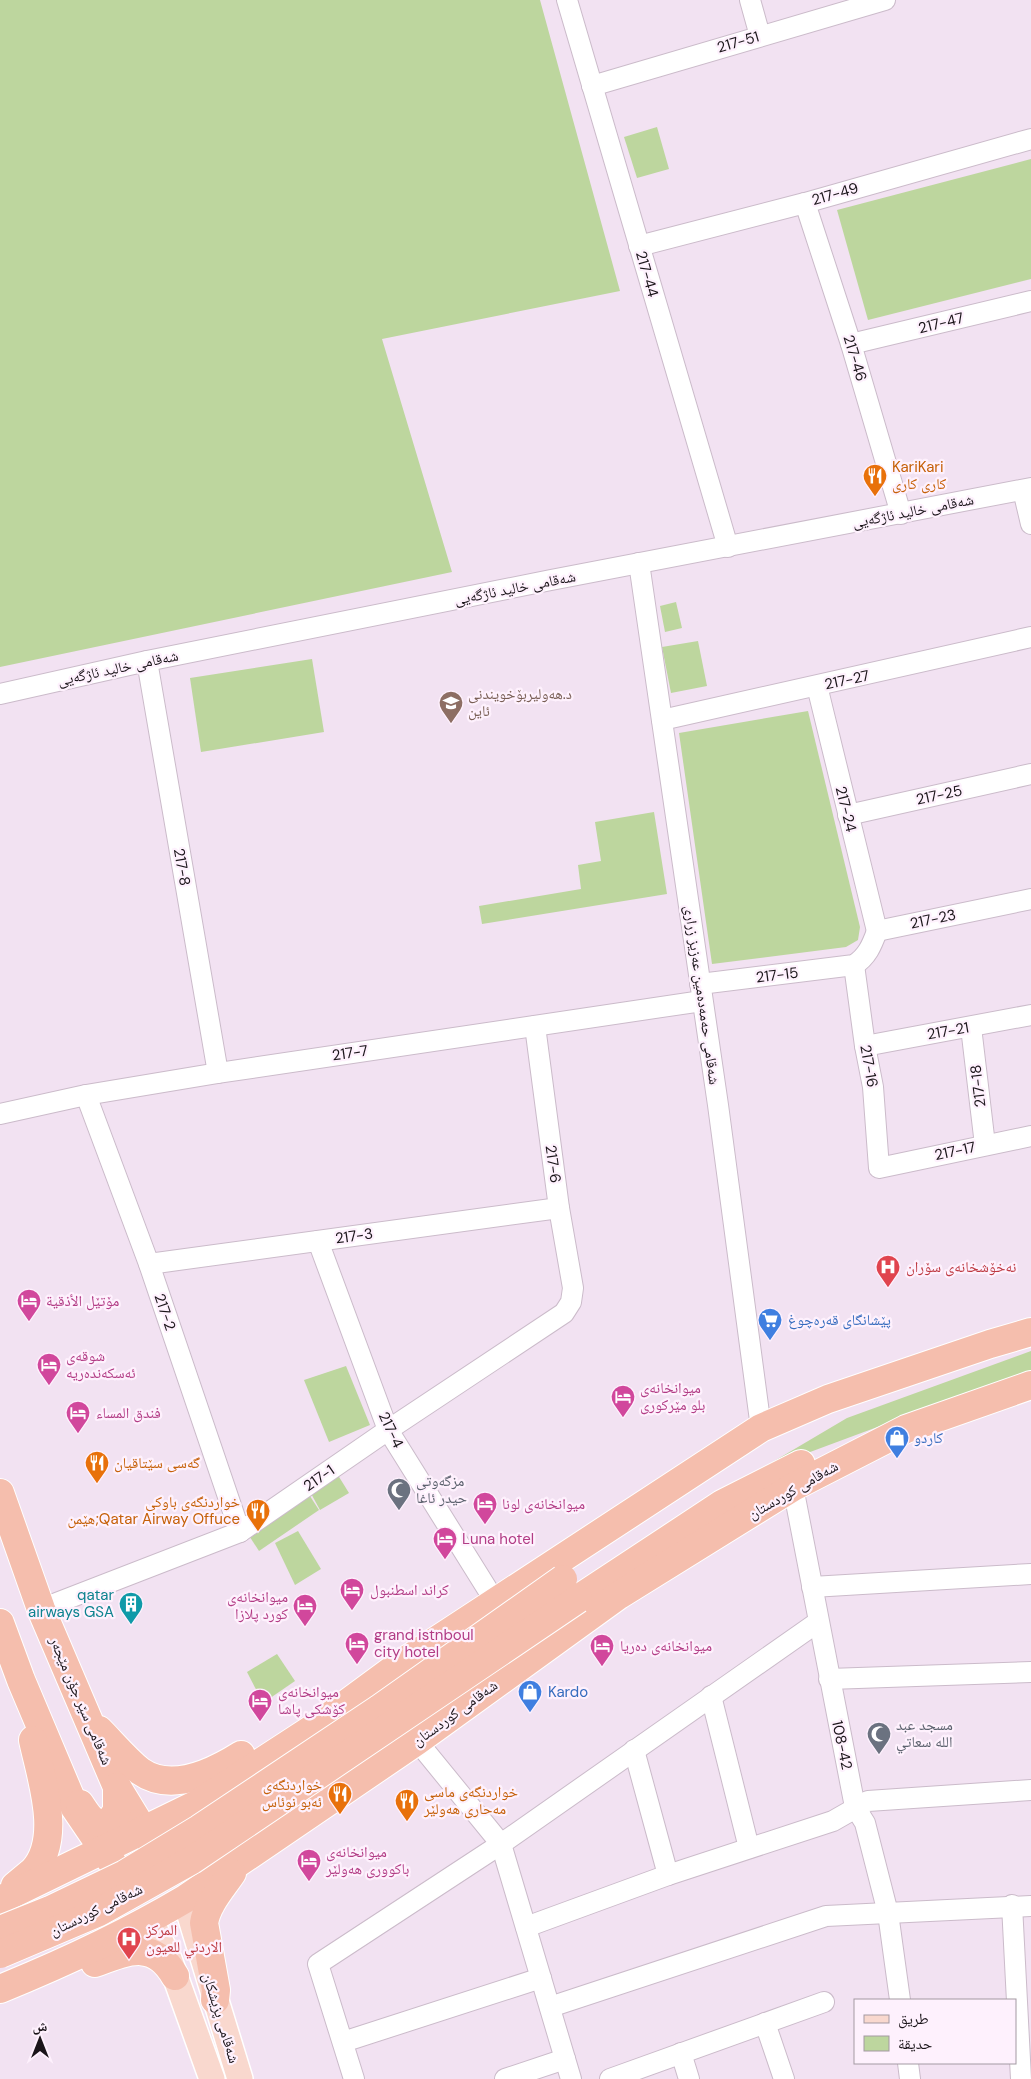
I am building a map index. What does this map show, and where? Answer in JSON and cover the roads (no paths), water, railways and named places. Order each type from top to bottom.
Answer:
[{"type":"highway","name":"شەقامی کوردستان","points":[[0,1899],[41,1880],[124,1854],[312,1729],[399,1665],[761,1428],[828,1399],[1031,1332]]},
{"type":"highway","name":"شەقامی کوردستان","points":[[0,1930],[50,1910],[125,1874],[199,1829],[379,1709],[570,1589],[737,1496],[803,1463],[1031,1385]]},
{"type":"highway","name":"شەقامی کوردستان","points":[[0,1954],[99,1912],[192,1860],[794,1428],[870,1386]]},
{"type":"highway","name":"شەقامی کوردستان","points":[[0,1988],[69,1959],[155,1929],[185,1899],[417,1741],[619,1595],[793,1487],[906,1429]]},
{"type":"highway","name":"شەقامی سێر جۆن مێجەر","points":[[0,1493],[41,1609],[122,1794],[124,1854],[155,1929]]},
{"type":"highway","name":"شەقامی سێر جۆن مێجەر","points":[[0,1623],[21,1680],[78,1813],[124,1854],[157,1870],[185,1899]]},
{"type":"highway","points":[[90,1721],[141,1771],[158,1778],[194,1778],[220,1768],[356,1685],[399,1665]]},
{"type":"highway","points":[[0,1899],[33,1870],[42,1856],[49,1832],[47,1807],[21,1680]]},
{"type":"highway","points":[[290,1828],[273,1834],[260,1833],[252,1829],[242,1820],[238,1812],[235,1799],[236,1790],[242,1783],[312,1729]]},
{"type":"highway","points":[[61,1774],[89,1818],[97,1823],[110,1821],[116,1814],[122,1794]]},
{"type":"highway","points":[[155,1929],[157,1870],[172,1834],[197,1804]]},
{"type":"highway","points":[[69,1959],[100,1926],[111,1908],[124,1854],[157,1870],[184,1861],[210,1860],[233,1856],[262,1845],[290,1828]]},
{"type":"highway","points":[[215,2000],[216,1990],[204,1923],[209,1908],[240,1861]]},
{"type":"highway","points":[[0,1908],[14,1911],[25,1918],[32,1929],[35,1946],[28,1965],[0,1977]]},
{"type":"highway","points":[[0,1998],[132,1950],[146,1951],[158,1956],[168,1965],[175,1976]]},
{"type":"main road","name":"شەقامی پزیشکان","points":[[185,1899],[240,2079]]},
{"type":"main road","points":[[155,1929],[169,1916],[179,1916],[193,1924]]},
{"type":"main road","name":"شەقامی پزیشکان","points":[[155,1929],[175,1976],[212,2079]]},
{"type":"street","name":"217-44","points":[[567,0],[728,547]]},
{"type":"street","points":[[750,0],[760,36]]},
{"type":"street","name":"217-51","points":[[592,86],[885,0]]},
{"type":"street","name":"217-49","points":[[639,246],[805,203],[1031,139]]},
{"type":"street","name":"217-46","points":[[805,203],[851,344],[901,514]]},
{"type":"street","name":"217-47","points":[[851,344],[1031,301]]},
{"type":"street","points":[[1027,489],[1031,524]]},
{"type":"street","name":"شەقامی خالید ئاژگەیی","points":[[0,694],[146,661],[639,563],[1027,489]]},
{"type":"street","name":"شەقامی حەمەدەمین عەزیز زراری","points":[[639,563],[718,1105],[761,1428]]},
{"type":"street","name":"217-27","points":[[662,720],[1031,638]]},
{"type":"street","name":"217-8","points":[[146,661],[218,1073]]},
{"type":"street","name":"217-24","points":[[817,686],[877,931]]},
{"type":"street","name":"217-25","points":[[848,815],[1031,774]]},
{"type":"street","name":"217-23","points":[[877,931],[1031,899]]},
{"type":"street","points":[[854,965],[863,959],[869,951],[877,931]]},
{"type":"street","name":"217-15","points":[[701,992],[854,965]]},
{"type":"street","name":"217-16","points":[[854,965],[865,1046],[873,1087],[879,1168]]},
{"type":"street","name":"217-7","points":[[0,1114],[86,1095],[218,1073],[535,1026],[701,992]]},
{"type":"street","name":"217-21","points":[[865,1046],[1031,1015]]},
{"type":"street","name":"217-6","points":[[535,1026],[559,1208],[573,1288],[572,1302]]},
{"type":"street","name":"217-18","points":[[971,1027],[984,1145]]},
{"type":"street","name":"217-2","points":[[86,1095],[149,1264],[240,1532]]},
{"type":"street","name":"217-17","points":[[879,1168],[1031,1136]]},
{"type":"street","name":"217-3","points":[[149,1264],[559,1208]]},
{"type":"street","name":"217-4","points":[[318,1241],[388,1430],[496,1603]]},
{"type":"street","name":"217-1","points":[[41,1609],[240,1532],[388,1430],[564,1313],[572,1302]]},
{"type":"street","name":"108-42","points":[[793,1487],[855,1807],[865,1823],[888,1913],[900,1999]]},
{"type":"street","points":[[812,1587],[1031,1574]]},
{"type":"street","points":[[354,2079],[318,1964],[501,1844],[818,1622]]},
{"type":"street","points":[[829,1679],[1031,1672]]},
{"type":"street","points":[[711,1696],[749,1848]]},
{"type":"street","points":[[417,1741],[501,1844],[571,2079]]},
{"type":"street","points":[[634,1750],[668,1875]]},
{"type":"street","points":[[526,1928],[668,1875],[833,1821],[855,1807],[874,1799],[1031,1790]]},
{"type":"street","points":[[550,2007],[811,1920],[841,1915],[1022,1905],[1021,2079]]},
{"type":"street","points":[[343,2042],[541,1978]]},
{"type":"street","points":[[610,2079],[824,2002]]},
{"type":"street","points":[[765,2023],[784,2079]]},
{"type":"street","points":[[681,2054],[689,2079]]},
{"type":"street","points":[[505,2079],[565,2059]]},
{"type":"street","points":[[908,2064],[910,2079]]},
{"type":"place","name":"KariKari کاری کاری","points":[[875,497]]},
{"type":"place","name":"د.هه‌ولیربۆخویندنی ئاین","points":[[451,724]]},
{"type":"place","name":"نەخۆشخانەی سۆران","points":[[888,1288]]},
{"type":"place","name":"مۆتێل الأذقیة","points":[[29,1322]]},
{"type":"place","name":"پێشانگای قەرەچوغ","points":[[770,1341]]},
{"type":"place","name":"شوقەی ئەسکەندەریە","points":[[49,1386]]},
{"type":"place","name":"میوانخانەی بلو مێرکوری","points":[[623,1418]]},
{"type":"place","name":"فندق المساء","points":[[78,1434]]},
{"type":"place","name":"كاردو","points":[[897,1459]]},
{"type":"place","name":"گەسی سێتاقیان","points":[[97,1484]]},
{"type":"place","name":"مزگەوتی حیدر ئاغا","points":[[399,1511]]},
{"type":"place","name":"میوانخانەی لونا","points":[[485,1525]]},
{"type":"place","name":"خواردنگەی باوکی ھێمن;Qatar Airway Offuce","points":[[258,1532]]},
{"type":"place","name":"Luna hotel","points":[[445,1560]]},
{"type":"place","name":"كراند اسطنبول","points":[[352,1611]]},
{"type":"place","name":"qatar airways GSA","points":[[131,1625]]},
{"type":"place","name":"میوانخانەی کورد پلازا","points":[[305,1627]]},
{"type":"place","name":"grand istnboul city hotel","points":[[357,1665]]},
{"type":"place","name":"میوانخانەی دەریا","points":[[602,1667]]},
{"type":"place","name":"Kardo","points":[[530,1713]]},
{"type":"place","name":"میوانخانەی کۆشکی پاشا","points":[[260,1722]]},
{"type":"place","name":"مسجد عبد الله سعاتي","points":[[879,1755]]},
{"type":"place","name":"خواردنگەی ئەبو نوئاس","points":[[340,1815]]},
{"type":"place","name":"خواردنگەی ماسی مەحاری هەولێر","points":[[407,1822]]},
{"type":"place","name":"میوانخانەی باکووری هەولێر","points":[[309,1882]]},
{"type":"place","name":"المركز الاردني للعيون","points":[[129,1960]]}]
